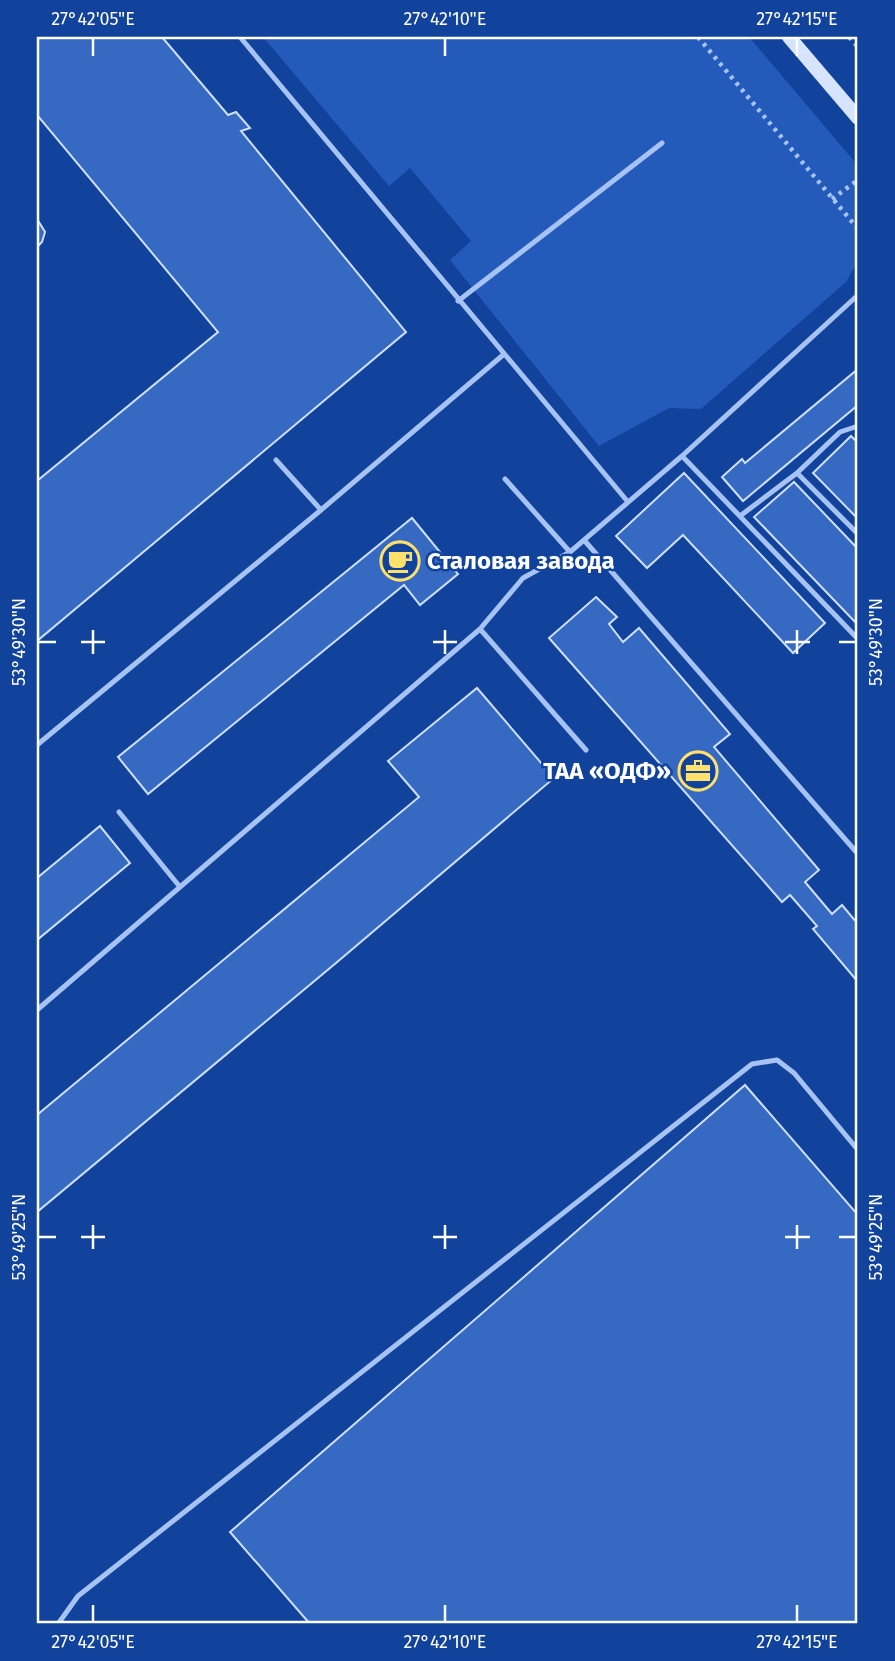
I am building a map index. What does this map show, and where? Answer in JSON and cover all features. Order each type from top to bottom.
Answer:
[{"type":"main road","points":[[789,37],[858,118]]},
{"type":"lane","points":[[240,37],[628,502]]},
{"type":"lane","points":[[458,301],[662,143]]},
{"type":"lane","points":[[37,1010],[480,629],[523,578],[570,552],[681,456],[858,295]]},
{"type":"lane","points":[[37,746],[503,355]]},
{"type":"lane","points":[[740,516],[797,472],[840,432],[858,426]]},
{"type":"lane","points":[[681,456],[858,639]]},
{"type":"lane","points":[[276,460],[321,510]]},
{"type":"lane","points":[[797,472],[858,534]]},
{"type":"lane","points":[[505,479],[570,552]]},
{"type":"lane","points":[[584,540],[858,854]]},
{"type":"lane","points":[[480,629],[586,750]]},
{"type":"lane","points":[[119,812],[180,887]]},
{"type":"lane","points":[[58,1624],[78,1596],[751,1064],[777,1060],[794,1073],[858,1150]]},
{"type":"path","points":[[698,37],[858,229]]},
{"type":"path","points":[[849,37],[858,47]]},
{"type":"path","points":[[832,199],[858,180]]},
{"type":"shaded area","points":[[263,37],[749,37],[854,161],[858,170],[858,261],[846,282],[701,409],[669,408],[599,446],[450,260],[471,241],[410,168],[389,186]]},
{"type":"building","points":[[37,37],[162,37],[228,115],[236,112],[250,128],[241,131],[406,332],[37,641],[37,481],[218,332],[37,115]]},
{"type":"building","points":[[37,219],[45,232],[37,247]]},
{"type":"building","points":[[858,369],[858,405],[743,501],[722,477],[742,459],[745,463]]},
{"type":"building","points":[[851,436],[858,443],[858,519],[813,473]]},
{"type":"building","points":[[684,473],[825,623],[793,653],[683,535],[647,568],[616,536]]},
{"type":"building","points":[[794,482],[858,549],[858,625],[754,517]]},
{"type":"building","points":[[412,518],[458,574],[420,605],[404,585],[148,794],[118,757]]},
{"type":"building","points":[[596,597],[617,617],[609,624],[623,642],[639,628],[730,734],[714,747],[819,870],[805,882],[832,914],[842,905],[858,924],[858,982],[813,929],[817,926],[790,895],[782,902],[549,638]]},
{"type":"building","points":[[477,688],[554,778],[37,1212],[37,1115],[419,797],[388,761]]},
{"type":"building","points":[[100,826],[130,863],[37,940],[37,878]]},
{"type":"building","points":[[745,1085],[858,1215],[858,1624],[310,1624],[230,1532]]},
{"type":"place","name":"Сталовая завода","points":[[400,561]]},
{"type":"place","name":"ТАА «ОДФ»","points":[[698,771]]}]
